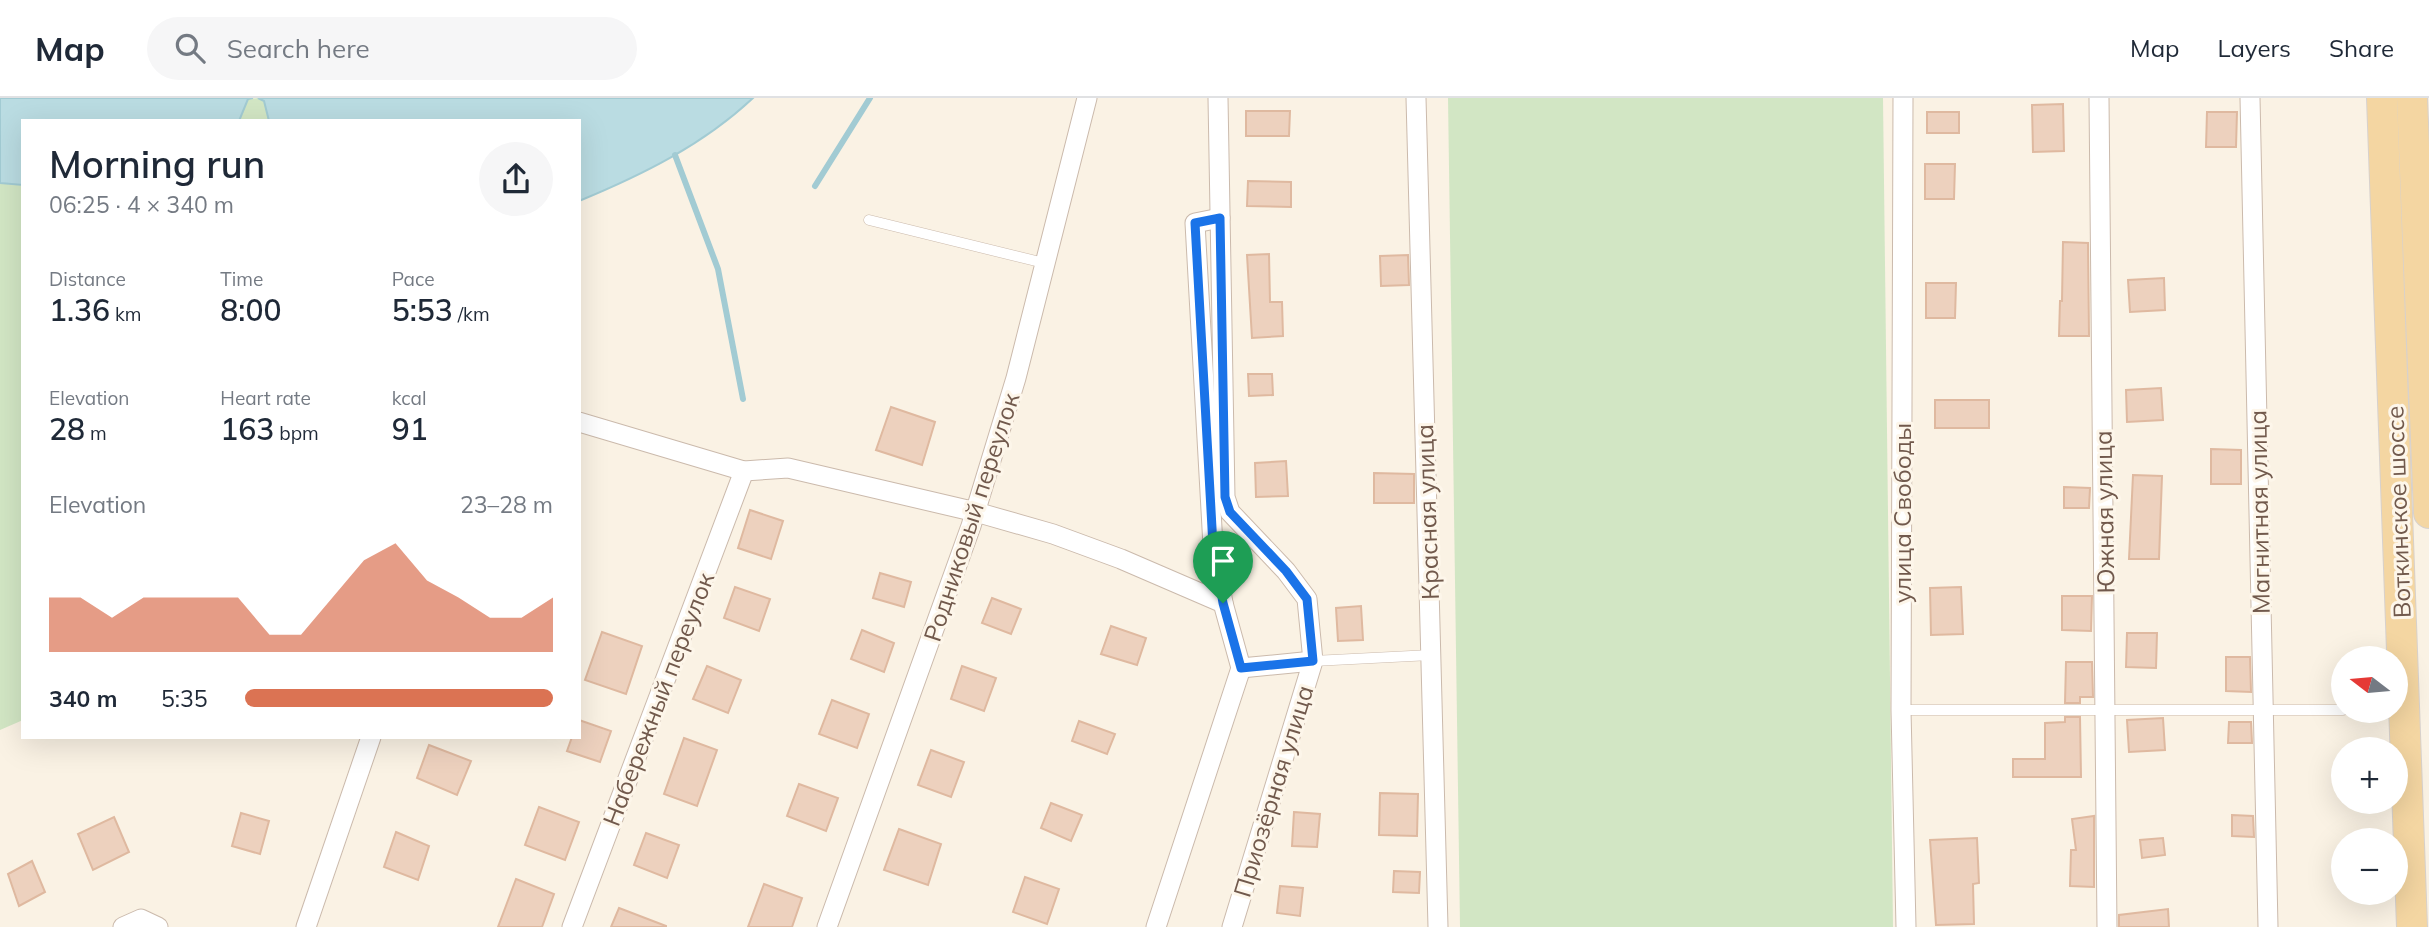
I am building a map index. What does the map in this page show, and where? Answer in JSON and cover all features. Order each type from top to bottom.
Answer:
[{"type":"main road","name":"Воткинское шоссе","points":[[2382,98],[2398,646]]},
{"type":"main road","name":"Воткинское шоссе","points":[[2412,98],[2423,236],[2429,513]]},
{"type":"main road","name":"Воткинское шоссе","points":[[2401,723],[2412,927]]},
{"type":"street","name":"Родниковый переулок","points":[[827,927],[976,512],[1016,378],[1087,98]]},
{"type":"street","name":"Приозёрная улица","points":[[1218,98],[1225,497],[1230,512],[1286,571],[1307,599],[1313,661],[1232,927]]},
{"type":"street","name":"Красная улица","points":[[1416,98],[1438,927]]},
{"type":"street","name":"улица Свободы","points":[[1903,98],[1901,710],[1906,927]]},
{"type":"street","name":"Южная улица","points":[[2099,98],[2107,927]]},
{"type":"street","name":"Магнитная улица","points":[[2250,98],[2268,927]]},
{"type":"street","points":[[1156,927],[1241,668],[1223,603],[1213,546],[1195,223],[1220,218]]},
{"type":"street","points":[[581,423],[744,471],[788,468],[976,512],[1054,534],[1121,559],[1223,603]]},
{"type":"street","name":"Набережный переулок","points":[[572,927],[744,471]]},
{"type":"street","points":[[1241,668],[1313,661]]},
{"type":"street","points":[[306,927],[370,739]]},
{"type":"street","points":[[122,927],[141,919],[158,927]]},
{"type":"lane","points":[[869,220],[1044,263]]},
{"type":"lane","points":[[1313,661],[1431,655]]},
{"type":"lane","points":[[1901,710],[2331,710]]},
{"type":"green space","points":[[1448,98],[1883,98],[1893,927],[1460,927]]},
{"type":"green space","points":[[248,99],[264,100],[269,119],[240,119]]},
{"type":"green space","points":[[0,182],[21,183],[21,721],[0,730]]},
{"type":"water","points":[[0,98],[253,98],[248,99],[240,119],[21,119],[21,185],[0,183]]},
{"type":"water","points":[[258,98],[753,98],[693,144],[626,181],[581,200],[581,119],[268,119],[264,101]]},
{"type":"building","points":[[2063,104],[2064,151],[2033,152],[2032,105]]},
{"type":"building","points":[[1246,111],[1290,111],[1289,136],[1246,136]]},
{"type":"building","points":[[1927,112],[1959,112],[1959,133],[1927,133]]},
{"type":"building","points":[[2207,112],[2237,112],[2236,147],[2206,147]]},
{"type":"building","points":[[1925,164],[1955,164],[1954,199],[1925,199]]},
{"type":"building","points":[[1248,181],[1291,182],[1291,207],[1247,206]]},
{"type":"building","points":[[2063,242],[2088,243],[2089,336],[2059,336]]},
{"type":"building","points":[[1269,254],[1270,302],[1282,302],[1283,336],[1252,338],[1247,255]]},
{"type":"building","points":[[1408,255],[1409,285],[1381,286],[1380,256]]},
{"type":"building","points":[[2164,278],[2165,310],[2130,312],[2128,280]]},
{"type":"building","points":[[1926,283],[1956,283],[1955,318],[1926,318]]},
{"type":"building","points":[[1248,374],[1272,374],[1273,395],[1249,396]]},
{"type":"building","points":[[2161,388],[2163,420],[2127,422],[2126,390]]},
{"type":"building","points":[[1935,400],[1989,400],[1989,428],[1935,428]]},
{"type":"building","points":[[891,407],[935,422],[922,465],[876,450]]},
{"type":"building","points":[[2211,449],[2241,450],[2241,484],[2211,484]]},
{"type":"building","points":[[1286,461],[1288,496],[1256,497],[1255,463]]},
{"type":"building","points":[[1374,473],[1414,474],[1414,503],[1374,503]]},
{"type":"building","points":[[2133,475],[2162,476],[2159,559],[2129,559]]},
{"type":"building","points":[[2064,487],[2090,488],[2089,508],[2064,508]]},
{"type":"building","points":[[750,510],[783,521],[771,559],[738,548]]},
{"type":"building","points":[[880,573],[911,582],[904,607],[873,598]]},
{"type":"building","points":[[735,587],[770,599],[759,631],[724,618]]},
{"type":"building","points":[[1961,587],[1963,634],[1931,635],[1930,588]]},
{"type":"building","points":[[2062,596],[2092,596],[2091,631],[2062,630]]},
{"type":"building","points":[[992,598],[1021,609],[1011,634],[982,623]]},
{"type":"building","points":[[1361,606],[1363,640],[1338,641],[1336,608]]},
{"type":"building","points":[[1111,626],[1146,638],[1137,665],[1101,654]]},
{"type":"building","points":[[862,630],[894,643],[884,672],[851,659]]},
{"type":"building","points":[[602,632],[642,646],[626,694],[585,680]]},
{"type":"building","points":[[2127,633],[2157,633],[2156,668],[2126,667]]},
{"type":"building","points":[[2226,657],[2250,657],[2251,692],[2226,691]]},
{"type":"building","points":[[2066,662],[2092,662],[2093,697],[2080,697],[2080,703],[2065,703]]},
{"type":"building","points":[[707,666],[741,680],[728,713],[693,699]]},
{"type":"building","points":[[962,666],[996,678],[984,711],[951,699]]},
{"type":"building","points":[[832,700],[869,714],[857,748],[819,734]]},
{"type":"building","points":[[2065,717],[2080,717],[2081,777],[2013,777],[2013,759],[2045,759],[2045,723],[2065,722]]},
{"type":"building","points":[[2163,718],[2165,750],[2129,752],[2127,720]]},
{"type":"building","points":[[581,721],[611,731],[600,762],[567,751],[571,739],[581,739]]},
{"type":"building","points":[[1079,721],[1115,734],[1107,754],[1072,741]]},
{"type":"building","points":[[2229,722],[2251,722],[2252,743],[2228,743]]},
{"type":"building","points":[[684,738],[717,750],[697,806],[664,794]]},
{"type":"building","points":[[429,745],[471,761],[457,795],[417,778]]},
{"type":"building","points":[[931,750],[964,762],[951,797],[918,785]]},
{"type":"building","points":[[799,784],[838,798],[826,831],[787,816]]},
{"type":"building","points":[[1380,793],[1418,794],[1417,836],[1379,835]]},
{"type":"building","points":[[1051,803],[1082,815],[1071,841],[1041,828]]},
{"type":"building","points":[[539,807],[579,822],[565,860],[525,845]]},
{"type":"building","points":[[1294,812],[1320,814],[1317,847],[1292,846]]},
{"type":"building","points":[[241,813],[269,821],[260,854],[232,846]]},
{"type":"building","points":[[2232,815],[2253,816],[2254,837],[2232,836]]},
{"type":"building","points":[[2094,816],[2094,887],[2070,886],[2071,850],[2076,850],[2072,819]]},
{"type":"building","points":[[114,817],[129,852],[93,870],[78,834]]},
{"type":"building","points":[[899,829],[941,844],[928,885],[884,870]]},
{"type":"building","points":[[396,832],[429,846],[418,880],[384,867]]},
{"type":"building","points":[[646,833],[679,845],[667,878],[634,865]]},
{"type":"building","points":[[1977,838],[1979,883],[1973,884],[1974,924],[1936,925],[1930,840]]},
{"type":"building","points":[[2163,838],[2165,855],[2142,858],[2140,840]]},
{"type":"building","points":[[32,861],[45,892],[19,906],[8,874]]},
{"type":"building","points":[[1394,871],[1420,872],[1419,893],[1393,892]]},
{"type":"building","points":[[1025,877],[1059,889],[1047,924],[1013,912]]},
{"type":"building","points":[[516,879],[554,894],[542,927],[498,927]]},
{"type":"building","points":[[764,884],[802,898],[792,927],[748,927]]},
{"type":"building","points":[[1280,886],[1303,888],[1300,916],[1277,913]]},
{"type":"building","points":[[619,908],[666,926],[666,927],[611,927]]},
{"type":"building","points":[[2168,909],[2169,927],[2119,927],[2119,915]]},
{"type":"waterway","points":[[815,186],[870,98]]},
{"type":"waterway","points":[[675,155],[718,269],[743,399]]},
{"type":"route","points":[[1220,218],[1225,497],[1230,512],[1286,571],[1307,599],[1313,661],[1241,668],[1223,603],[1213,546],[1195,223],[1220,218]]}]
